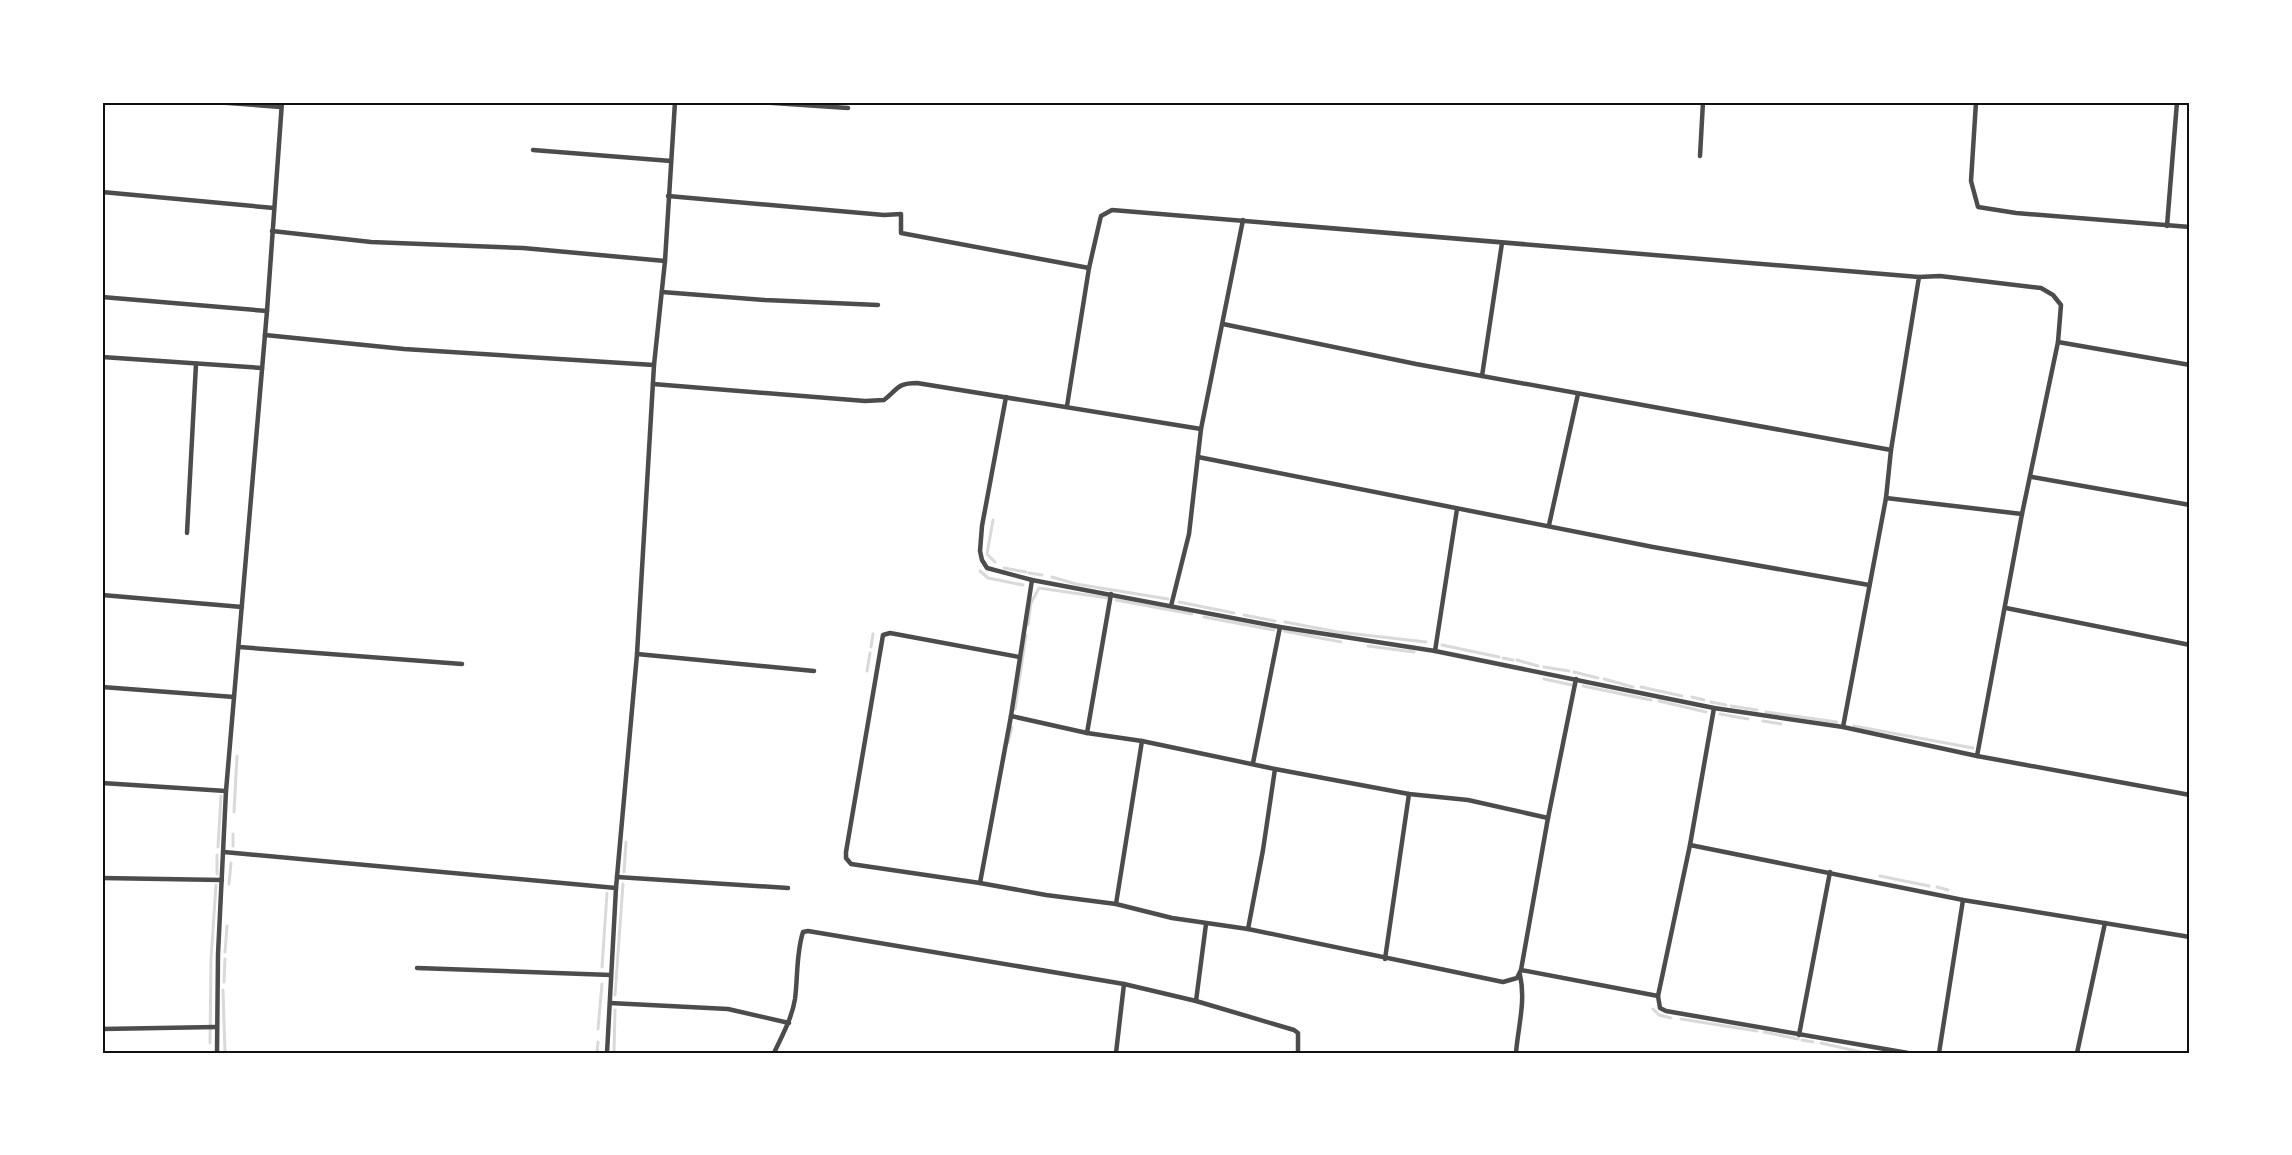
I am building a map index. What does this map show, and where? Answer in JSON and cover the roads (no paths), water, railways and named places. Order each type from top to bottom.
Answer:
[{"type":"street","points":[[215,102],[281,105],[267,311],[226,791],[216,1028],[217,1053]]},
{"type":"street","points":[[607,1053],[616,888],[637,654],[654,365],[665,261],[675,102]]},
{"type":"street","points":[[758,102],[848,108]]},
{"type":"street","points":[[1700,156],[1703,102]]},
{"type":"street","points":[[1976,102],[1971,181],[1978,207],[2016,213],[2190,227]]},
{"type":"street","points":[[2167,226],[2177,102]]},
{"type":"street","points":[[533,150],[671,161]]},
{"type":"street","points":[[102,192],[274,208]]},
{"type":"street","points":[[668,196],[884,215],[901,214],[901,233],[1089,268]]},
{"type":"street","points":[[1067,406],[1089,268],[1101,216],[1112,210],[1919,277],[1940,276],[2041,288],[2053,295],[2061,305],[2058,342],[2032,477],[2022,514],[1977,756]]},
{"type":"street","points":[[1171,606],[1189,534],[1201,429],[1243,220]]},
{"type":"street","points":[[272,231],[371,242],[523,248],[665,261]]},
{"type":"street","points":[[1482,376],[1502,243]]},
{"type":"street","points":[[1843,728],[1886,498],[1891,450],[1919,277]]},
{"type":"street","points":[[662,292],[878,305]]},
{"type":"street","points":[[102,297],[267,311]]},
{"type":"street","points":[[1223,324],[1482,376],[1891,450]]},
{"type":"street","points":[[265,335],[404,349],[654,365]]},
{"type":"street","points":[[2058,342],[2190,365]]},
{"type":"street","points":[[102,357],[262,368]]},
{"type":"street","points":[[187,533],[196,364]]},
{"type":"street","points":[[653,384],[865,401],[884,400],[896,387],[906,383],[917,383],[1201,429]]},
{"type":"street","points":[[1549,525],[1578,394]]},
{"type":"street","points":[[1006,397],[982,526],[980,551],[987,568],[1032,580],[1280,627],[1435,651],[1714,708],[1843,728],[1977,756],[2190,795]]},
{"type":"street","points":[[1198,457],[1869,585]]},
{"type":"street","points":[[2032,477],[2190,505]]},
{"type":"street","points":[[1886,498],[2022,514]]},
{"type":"street","points":[[1435,651],[1457,508]]},
{"type":"street","points":[[980,883],[1011,716],[1032,580]]},
{"type":"street","points":[[1087,733],[1111,594]]},
{"type":"street","points":[[102,596],[242,607]]},
{"type":"street","points":[[2006,608],[2190,645]]},
{"type":"street","points":[[1253,764],[1280,627]]},
{"type":"street","points":[[1019,657],[890,633],[883,635],[878,653],[846,858],[851,864],[1116,904],[1172,918],[1248,929],[1503,982],[1510,981],[1521,972],[1658,996]]},
{"type":"street","points":[[239,647],[462,664]]},
{"type":"street","points":[[637,654],[814,671]]},
{"type":"street","points":[[1516,1053],[1522,1015],[1521,972],[1548,818],[1576,679]]},
{"type":"street","points":[[102,687],[234,697]]},
{"type":"street","points":[[1714,708],[1690,845],[1658,996],[1660,1008],[1798,1035],[1908,1053]]},
{"type":"street","points":[[1011,716],[1275,769],[1409,794],[1468,800],[1548,818]]},
{"type":"street","points":[[1116,904],[1142,741]]},
{"type":"street","points":[[1248,929],[1275,769]]},
{"type":"street","points":[[102,783],[226,791]]},
{"type":"street","points":[[1385,959],[1409,794]]},
{"type":"street","points":[[1690,845],[1963,900],[2190,937]]},
{"type":"street","points":[[224,852],[616,888]]},
{"type":"street","points":[[1798,1035],[1830,872]]},
{"type":"street","points":[[617,877],[788,888]]},
{"type":"street","points":[[102,878],[222,879]]},
{"type":"street","points":[[1939,1053],[1963,900]]},
{"type":"street","points":[[2077,1053],[2105,923]]},
{"type":"street","points":[[1196,1001],[1206,924]]},
{"type":"street","points":[[774,1053],[789,1023],[795,1000],[798,943],[803,932],[807,931],[1124,984],[1196,1001],[1294,1030],[1298,1033],[1298,1053]]},
{"type":"street","points":[[417,968],[611,975]]},
{"type":"street","points":[[1116,1053],[1124,984]]},
{"type":"street","points":[[610,1003],[728,1009],[789,1023]]},
{"type":"street","points":[[102,1029],[216,1028]]},
{"type":"waterway","points":[[993,520],[987,554],[995,562]]},
{"type":"waterway","points":[[1004,568],[1026,572]]},
{"type":"waterway","points":[[980,571],[988,578],[1023,585]]},
{"type":"waterway","points":[[1029,573],[1042,575]]},
{"type":"waterway","points":[[1052,577],[1076,584],[1168,599]]},
{"type":"waterway","points":[[1028,625],[1031,603],[1039,588],[1108,598]]},
{"type":"waterway","points":[[1116,600],[1192,614]]},
{"type":"waterway","points":[[1179,602],[1234,613]]},
{"type":"waterway","points":[[1244,615],[1275,621]]},
{"type":"waterway","points":[[1204,617],[1274,630]]},
{"type":"waterway","points":[[1285,622],[1338,632],[1426,642]]},
{"type":"waterway","points":[[1284,631],[1341,642]]},
{"type":"waterway","points":[[871,647],[873,634]]},
{"type":"waterway","points":[[1015,709],[1026,635]]},
{"type":"waterway","points":[[1442,645],[1499,657]]},
{"type":"waterway","points":[[1368,646],[1414,652]]},
{"type":"waterway","points":[[867,671],[870,653]]},
{"type":"waterway","points":[[1503,658],[1513,660]]},
{"type":"waterway","points":[[1517,660],[1538,666]]},
{"type":"waterway","points":[[1544,667],[1569,671]]},
{"type":"waterway","points":[[1574,672],[1598,678]]},
{"type":"waterway","points":[[1544,679],[1572,685]]},
{"type":"waterway","points":[[1604,679],[1633,687]]},
{"type":"waterway","points":[[1583,686],[1651,700]]},
{"type":"waterway","points":[[1641,687],[1682,696]]},
{"type":"waterway","points":[[1692,697],[1704,700]]},
{"type":"waterway","points":[[1659,701],[1706,712]]},
{"type":"waterway","points":[[1711,702],[1726,705]]},
{"type":"waterway","points":[[1731,706],[1757,710]]},
{"type":"waterway","points":[[1766,712],[1837,722]]},
{"type":"waterway","points":[[1720,714],[1748,719]]},
{"type":"waterway","points":[[1763,721],[1781,724]]},
{"type":"waterway","points":[[1854,726],[1973,748]]},
{"type":"waterway","points":[[1008,743],[1012,727]]},
{"type":"waterway","points":[[234,812],[237,756]]},
{"type":"waterway","points":[[218,847],[221,796]]},
{"type":"waterway","points":[[233,834],[233,846]]},
{"type":"waterway","points":[[624,872],[626,842]]},
{"type":"waterway","points":[[217,855],[217,874]]},
{"type":"waterway","points":[[229,884],[231,863]]},
{"type":"waterway","points":[[1880,876],[1929,886]]},
{"type":"waterway","points":[[615,995],[623,884]]},
{"type":"waterway","points":[[210,1043],[211,959],[216,885]]},
{"type":"waterway","points":[[1937,887],[1948,890]]},
{"type":"waterway","points":[[602,967],[607,893]]},
{"type":"waterway","points":[[225,952],[227,926]]},
{"type":"waterway","points":[[224,982],[225,959]]},
{"type":"waterway","points":[[598,1029],[602,984]]},
{"type":"waterway","points":[[223,990],[225,1053]]},
{"type":"waterway","points":[[1653,1009],[1659,1015],[1671,1018]]},
{"type":"waterway","points":[[614,1053],[615,1010]]},
{"type":"waterway","points":[[1681,1019],[1757,1031]]},
{"type":"waterway","points":[[1764,1032],[1798,1039]]},
{"type":"waterway","points":[[1802,1040],[1813,1042]]},
{"type":"waterway","points":[[597,1053],[598,1042]]},
{"type":"waterway","points":[[1821,1043],[1861,1052]]}]
